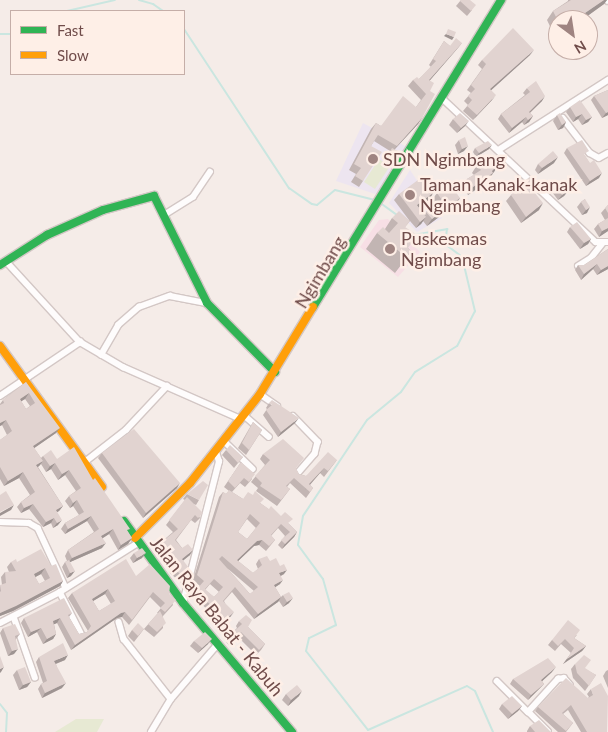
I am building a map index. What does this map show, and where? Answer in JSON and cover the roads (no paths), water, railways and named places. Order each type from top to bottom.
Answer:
[{"type":"street","name":"Ngimbang","points":[[137,540],[216,452],[275,372],[443,99],[501,0]]},
{"type":"street","points":[[500,149],[608,80]]},
{"type":"street","points":[[443,99],[500,149],[590,236],[605,243],[591,258],[578,266]]},
{"type":"street","points":[[558,113],[590,153],[599,158],[608,154]]},
{"type":"street","points":[[164,215],[194,197],[210,172]]},
{"type":"street","points":[[269,437],[242,417],[167,386],[101,355],[80,342],[3,263],[47,235],[103,210],[149,195],[159,200],[164,215],[208,303],[275,372]]},
{"type":"street","points":[[101,355],[118,325],[139,307],[170,296],[208,303]]},
{"type":"street","points":[[0,396],[80,342]]},
{"type":"street","points":[[0,346],[26,378],[105,492]]},
{"type":"street","points":[[85,462],[126,430],[167,386]]},
{"type":"street","points":[[260,394],[298,419],[318,442],[315,454],[297,475]]},
{"type":"street","points":[[224,442],[254,468]]},
{"type":"street","points":[[183,604],[219,462],[216,452]]},
{"type":"street","name":"Jalan Raya Babat - Kabuh","points":[[120,515],[183,604],[292,732]]},
{"type":"street","points":[[0,522],[28,522],[40,530],[66,588]]},
{"type":"street","points":[[0,623],[60,592],[137,540]]},
{"type":"street","points":[[60,592],[81,633]]},
{"type":"street","points":[[14,617],[35,677]]},
{"type":"street","points":[[119,622],[130,647],[171,699]]},
{"type":"street","points":[[151,732],[171,699],[218,644]]},
{"type":"street","points":[[528,712],[561,677],[578,691]]},
{"type":"street","points":[[497,681],[548,732]]},
{"type":"waterway","points":[[71,10],[115,0]]},
{"type":"waterway","points":[[139,0],[153,4],[162,10]]},
{"type":"waterway","points":[[185,31],[289,188],[312,204],[317,205],[335,190],[375,200]]},
{"type":"waterway","points":[[0,34],[10,34]]},
{"type":"waterway","points":[[379,202],[397,215]]},
{"type":"waterway","points":[[414,235],[447,229],[445,244],[462,257],[475,311],[457,346],[415,372],[401,392],[367,420],[303,516],[298,545],[323,579],[336,625],[309,638],[306,651],[368,730],[467,686],[475,691],[493,732]]},
{"type":"waterway","points":[[0,704],[7,713],[6,732]]},
{"type":"place","name":"SDN Ngimbang","points":[[373,159]]},
{"type":"place","name":"Taman Kanak-kanak Ngimbang","points":[[410,195]]},
{"type":"place","name":"Puskesmas Ngimbang","points":[[390,249]]}]
